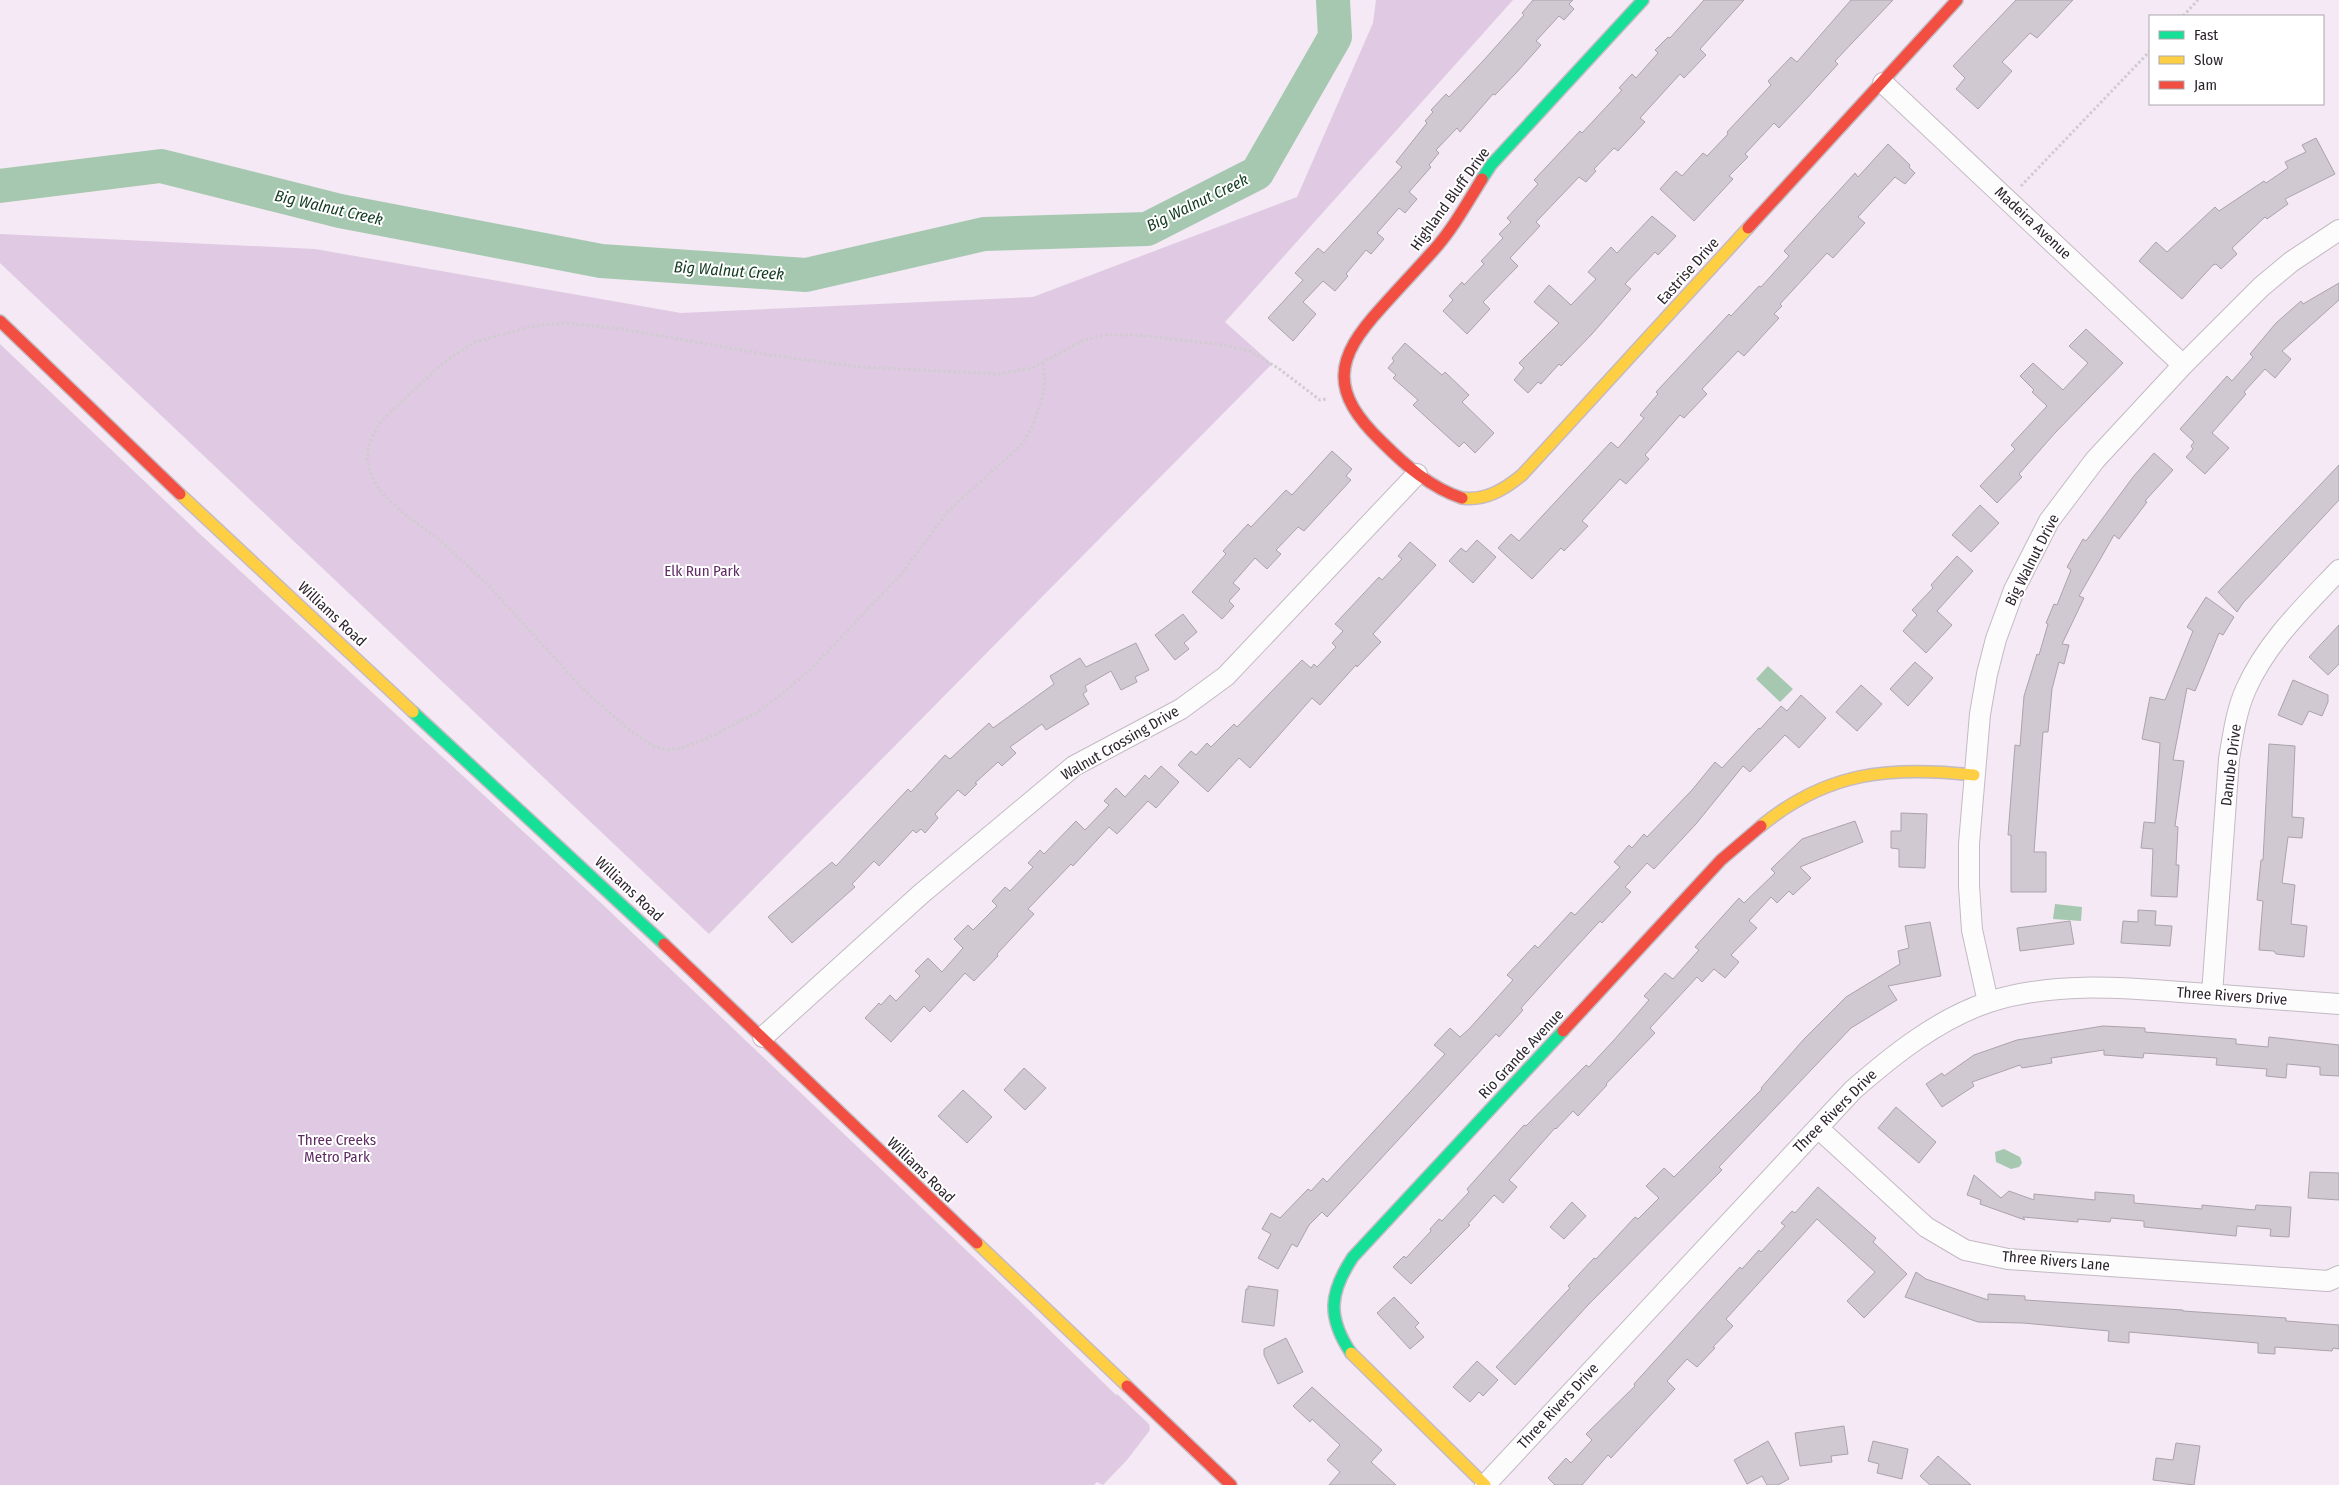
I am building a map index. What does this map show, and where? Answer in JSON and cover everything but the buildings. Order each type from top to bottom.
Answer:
[{"type":"street","name":"Highland Bluff Drive","points":[[1417,474],[1362,422],[1346,392],[1343,374],[1345,358],[1352,342],[1362,328],[1435,249],[1451,228],[1491,166],[1643,0]]},
{"type":"street","name":"Eastrise Drive","points":[[1417,474],[1434,486],[1464,498],[1496,494],[1510,486],[1957,0]]},
{"type":"street","name":"Madeira Avenue","points":[[1883,82],[2183,365]]},
{"type":"street","name":"Big Walnut Drive","points":[[1988,1002],[1972,930],[1969,844],[1974,775],[1986,674],[1996,639],[2014,590],[2049,521],[2095,460],[2183,365],[2261,287],[2291,262],[2339,230]]},
{"type":"street","name":"Williams Road","points":[[0,322],[200,513],[763,1037],[1231,1485]]},
{"type":"street","name":"Walnut Crossing Drive","points":[[763,1037],[921,894],[1074,766],[1181,709],[1226,676],[1417,474]]},
{"type":"street","name":"Danube Drive","points":[[2212,994],[2229,759],[2234,725],[2245,690],[2261,658],[2282,630],[2339,570]]},
{"type":"street","name":"Rio Grande Avenue","points":[[1485,1485],[1353,1357],[1342,1342],[1335,1325],[1332,1307],[1335,1289],[1341,1273],[1353,1257],[1722,860],[1761,825],[1798,800],[1836,783],[1864,775],[1914,770],[1974,775]]},
{"type":"street","name":"Three Rivers Drive","points":[[1485,1485],[1853,1090],[1885,1062],[1915,1040],[1944,1023],[1988,1002],[2052,989],[2095,986],[2339,1004]]},
{"type":"street","name":"Three Rivers Lane","points":[[1818,1128],[1926,1227],[1965,1250],[2008,1259],[2328,1282],[2339,1276]]},
{"type":"path","points":[[2184,15],[2198,0]]},
{"type":"path","points":[[2008,200],[2149,51]]},
{"type":"path","points":[[1043,363],[1045,382],[1041,403],[1031,428],[1021,445],[948,511],[902,574],[816,664],[781,695],[756,713],[708,738],[682,748],[668,750],[653,746],[627,728],[584,690],[486,583],[440,540],[404,514],[381,492],[372,478],[367,460],[368,443],[382,420],[443,363],[475,342],[534,326],[566,323],[621,329],[770,355],[862,367],[998,374],[1032,368],[1082,341],[1104,335],[1138,335],[1224,345],[1249,351],[1278,368],[1320,400],[1346,392]]},
{"type":"green space","name":"Elk Run Park","points":[[1376,0],[1513,0],[1225,322],[1272,364],[709,934],[0,263],[0,234],[315,249],[681,313],[1033,297],[1297,197],[1373,23]]},
{"type":"green space","name":"Three Creeks Metro Park","points":[[0,344],[201,535],[600,902],[1116,1395],[1149,1424],[1150,1430],[1127,1460],[1103,1485],[1097,1482],[1094,1485],[0,1485]]},
{"type":"shaded area","points":[[1768,666],[1793,689],[1780,702],[1756,679]]},
{"type":"shaded area","points":[[2055,904],[2082,907],[2081,921],[2053,919]]},
{"type":"shaded area","points":[[2004,1149],[2020,1157],[2022,1163],[2019,1167],[2011,1169],[1996,1162],[1995,1152]]},
{"type":"waterway","name":"Big Walnut Creek","points":[[0,186],[161,166],[340,211],[601,261],[806,275],[984,234],[1147,229],[1257,173],[1335,37],[1333,0]]},
{"type":"traffic: fast","points":[[1482,179],[1491,165],[1643,0]]},
{"type":"traffic: fast","points":[[413,712],[664,944]]},
{"type":"traffic: fast","points":[[1351,1353],[1338,1328],[1334,1305],[1339,1282],[1353,1257],[1563,1031]]},
{"type":"traffic: slow","points":[[1462,498],[1479,498],[1495,493],[1522,475],[1748,228]]},
{"type":"traffic: slow","points":[[180,494],[413,712]]},
{"type":"traffic: slow","points":[[1761,826],[1786,808],[1811,794],[1836,783],[1862,776],[1915,771],[1974,775]]},
{"type":"traffic: slow","points":[[977,1243],[1127,1386]]},
{"type":"traffic: slow","points":[[1351,1353],[1485,1485]]},
{"type":"traffic: jam","points":[[1748,228],[1957,0]]},
{"type":"traffic: jam","points":[[1462,498],[1429,482],[1382,442],[1365,424],[1353,407],[1346,391],[1344,375],[1347,359],[1354,343],[1382,307],[1440,243],[1482,179]]},
{"type":"traffic: jam","points":[[0,321],[180,494]]},
{"type":"traffic: jam","points":[[1563,1031],[1721,860],[1761,826]]},
{"type":"traffic: jam","points":[[664,944],[977,1243]]},
{"type":"traffic: jam","points":[[1127,1386],[1231,1485]]}]
